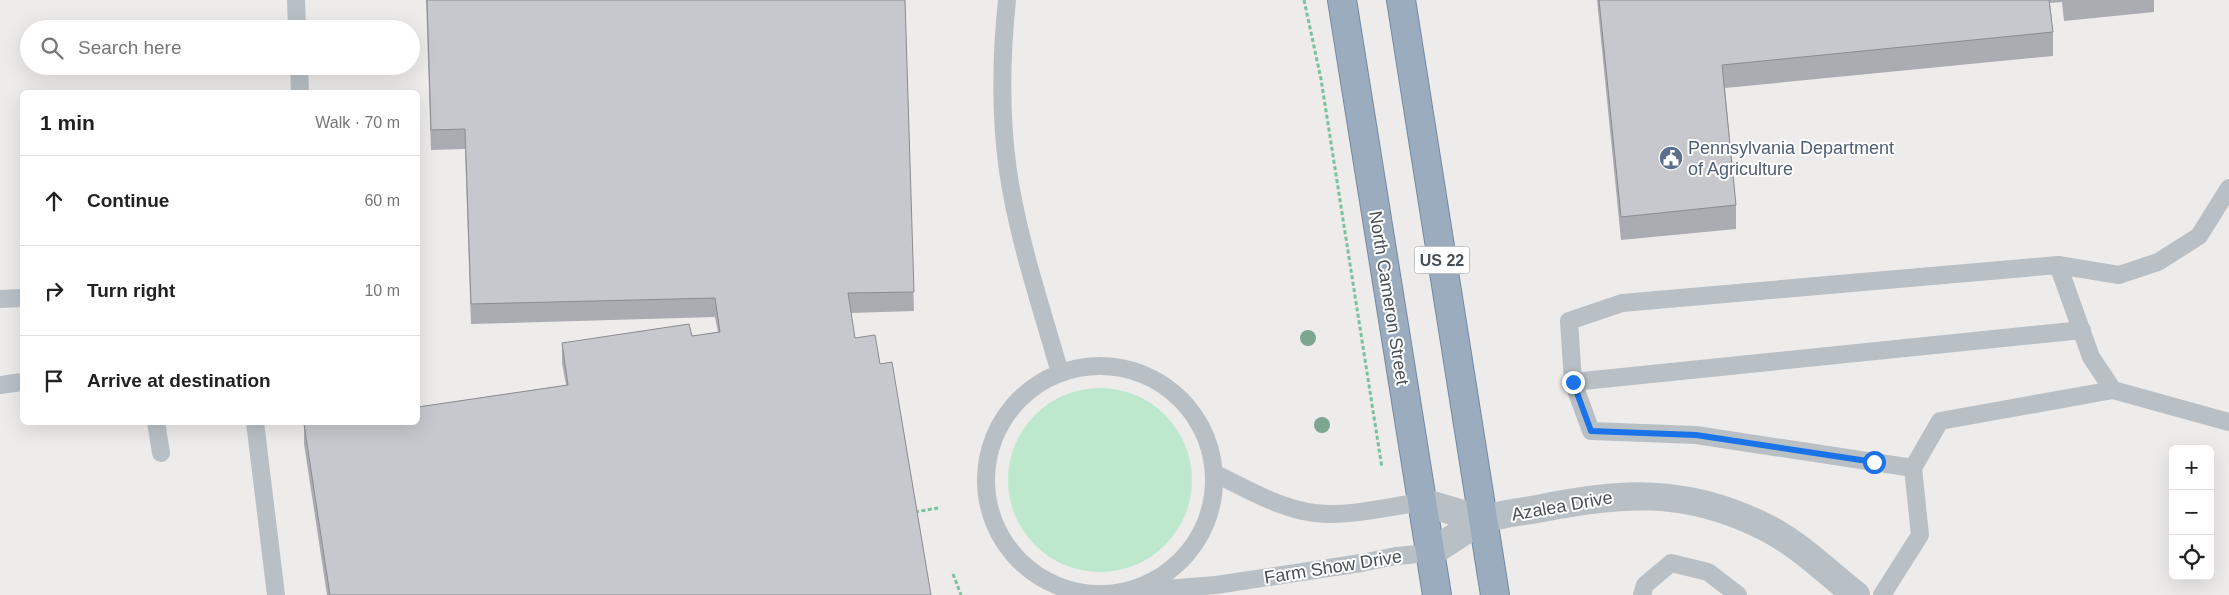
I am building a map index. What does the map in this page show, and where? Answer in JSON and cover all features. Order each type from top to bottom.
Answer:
[{"type":"highway","name":"North Cameron Street","points":[[1342,0],[1437,595]]},
{"type":"highway","name":"US 22","points":[[1401,0],[1495,595]]},
{"type":"street","name":"Azalea Drive","points":[[1430,553],[1484,520],[1588,499],[1618,496],[1649,496],[1710,505],[1737,514],[1767,528],[1795,546],[1856,595]]},
{"type":"street","points":[[1422,502],[1484,520]]},
{"type":"lane","points":[[296,0],[297,20]]},
{"type":"lane","points":[[1007,0],[1002,42],[1002,109],[1008,170],[1021,234],[1060,373]]},
{"type":"lane","points":[[299,75],[300,90]]},
{"type":"lane","points":[[1913,468],[1696,435],[1591,431],[1573,382],[1569,322],[1622,303],[2058,264],[2119,275],[2158,262],[2199,236],[2229,188]]},
{"type":"lane","points":[[2058,264],[2091,357],[2113,390]]},
{"type":"lane","points":[[0,299],[20,298]]},
{"type":"lane","points":[[1573,382],[2082,330]]},
{"type":"lane","points":[[1107,366],[1130,370],[1153,378],[1173,392],[1190,409],[1202,429],[1211,452],[1214,473],[1213,499],[1207,522],[1196,543],[1161,576],[1140,587],[1116,593],[1093,594],[1069,590],[1046,582],[1027,568],[1010,551],[997,531],[988,508],[985,485],[986,461],[993,438],[1004,417],[1019,398],[1038,384],[1060,373],[1083,367],[1107,366]]},
{"type":"lane","points":[[0,385],[20,382]]},
{"type":"lane","points":[[1882,595],[1920,535],[1913,468],[1940,421],[2113,390],[2229,422]]},
{"type":"lane","points":[[156,425],[161,452]]},
{"type":"lane","points":[[255,425],[276,595]]},
{"type":"lane","points":[[1214,473],[1277,502],[1314,513],[1350,513],[1422,502]]},
{"type":"lane","name":"Farm Show Drive","points":[[1116,593],[1216,585],[1396,556],[1430,553]]},
{"type":"lane","points":[[1642,595],[1645,585],[1672,563],[1708,572],[1738,595]]},
{"type":"path","points":[[1304,0],[1321,79],[1382,468]]},
{"type":"path","points":[[914,512],[938,508]]},
{"type":"path","points":[[953,574],[961,595]]},
{"type":"green space","points":[[1100,388],[1118,390],[1135,395],[1165,415],[1185,445],[1190,462],[1192,480],[1190,498],[1185,515],[1165,545],[1135,565],[1118,570],[1100,572],[1082,570],[1065,565],[1035,545],[1015,515],[1010,498],[1008,480],[1010,462],[1015,445],[1035,415],[1065,395],[1082,390]]},
{"type":"building","points":[[427,0],[905,0],[914,292],[848,293],[855,338],[875,335],[880,364],[892,362],[931,595],[330,595],[304,425],[420,425],[420,407],[568,385],[562,343],[689,324],[692,336],[720,332],[715,298],[471,304],[465,129],[431,130]]},
{"type":"building","name":"Pennsylvania Department of Agriculture","points":[[1599,0],[2049,0],[2053,32],[1722,65],[1736,205],[1621,217]]},
{"type":"place","name":"Pennsylvania Department of Agriculture","points":[[1671,158]]},
{"type":"route","points":[[1573,382],[1591,431],[1696,435],[1874,462]]}]
